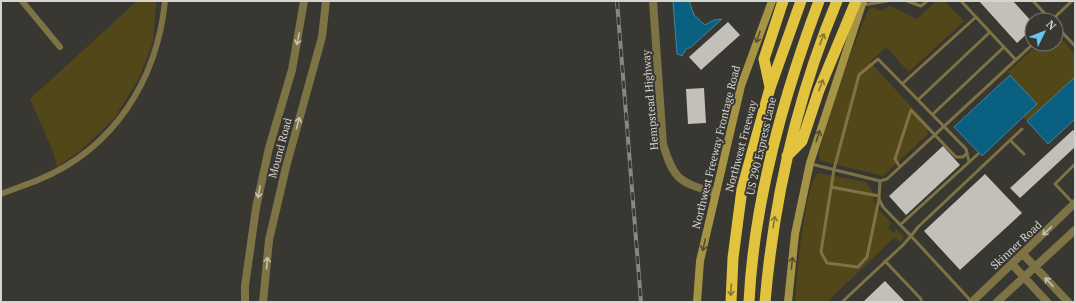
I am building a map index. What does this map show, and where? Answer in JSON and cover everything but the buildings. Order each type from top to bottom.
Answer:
[{"type":"highway","points":[[770,88],[764,59],[783,1]]},
{"type":"highway","name":"Northwest Freeway","points":[[731,302],[733,258],[742,188],[770,88],[791,24],[801,1]]},
{"type":"highway","name":"US 290 Express Lane","points":[[749,302],[754,244],[773,145],[793,74],[819,1]]},
{"type":"highway","points":[[765,302],[774,226],[787,157],[807,82],[837,1]]},
{"type":"highway","points":[[787,157],[802,141],[819,90],[860,3]]},
{"type":"main road","name":"Northwest Freeway Frontage Road","points":[[697,302],[700,261],[741,86],[772,1]]},
{"type":"main road","points":[[788,302],[795,234],[810,163],[860,3]]},
{"type":"street","points":[[22,1],[60,47]]},
{"type":"street","points":[[1,194],[39,180],[70,163],[101,138],[122,116],[140,90],[149,68],[162,27],[166,1]]},
{"type":"street","name":"Mound Road","points":[[245,302],[249,256],[257,202],[269,148],[292,70],[304,1]]},
{"type":"street","name":"Mound Road","points":[[264,302],[269,240],[286,167],[322,37],[326,1]]},
{"type":"street","name":"Hempstead Highway","points":[[653,1],[663,144],[668,160],[681,181],[715,193]]},
{"type":"street","name":"Skinner Road","points":[[972,302],[1075,204]]},
{"type":"street","points":[[997,302],[1075,230]]},
{"type":"street","points":[[1023,254],[1068,302]]},
{"type":"street","points":[[1012,264],[1047,302]]},
{"type":"lane","points":[[860,3],[887,1]]},
{"type":"lane","points":[[907,1],[921,6],[927,1]]},
{"type":"lane","points":[[961,1],[1016,60]]},
{"type":"lane","points":[[1033,1],[1043,12]]},
{"type":"lane","points":[[1062,12],[1072,1]]},
{"type":"lane","points":[[903,83],[976,18]]},
{"type":"lane","points":[[919,99],[990,32]]},
{"type":"lane","points":[[1064,34],[1075,46]]},
{"type":"lane","points":[[933,114],[1004,47]]},
{"type":"lane","points":[[810,163],[880,181],[887,179],[1024,52]]},
{"type":"lane","points":[[880,181],[879,197],[867,257],[858,266],[827,263],[820,252],[834,169],[859,75],[878,59],[919,99],[966,149],[969,162]]},
{"type":"lane","points":[[900,167],[895,159],[911,110],[956,157],[964,157],[967,153]]},
{"type":"lane","points":[[842,302],[911,236],[918,227],[1022,129]]},
{"type":"lane","points":[[1010,140],[1024,154]]},
{"type":"lane","points":[[900,225],[978,154]]},
{"type":"lane","points":[[1075,164],[1055,184],[1075,204]]},
{"type":"lane","points":[[831,187],[879,197]]},
{"type":"lane","points":[[879,197],[883,207],[972,302]]},
{"type":"lane","points":[[885,261],[921,299],[921,302]]},
{"type":"shaded area","points":[[137,1],[156,1],[153,42],[139,78],[114,119],[81,150],[57,167],[52,149],[30,99]]},
{"type":"shaded area","points":[[936,1],[945,1],[964,21],[909,72],[886,47],[870,62],[931,128],[927,131],[928,134],[883,176],[822,161],[819,158],[819,152],[830,115],[848,61],[869,8],[873,7],[880,11],[890,6],[917,19]]},
{"type":"shaded area","points":[[1064,42],[1075,54],[1075,77],[1027,121],[1023,117],[1036,104],[1008,72],[1029,52],[1064,52]]},
{"type":"shaded area","points":[[818,173],[866,182],[872,190],[876,207],[891,223],[888,229],[894,233],[896,229],[903,235],[903,239],[900,242],[895,237],[827,302],[795,302],[799,254],[805,212],[813,180]]},
{"type":"water","points":[[673,1],[689,1],[694,15],[705,25],[714,20],[722,19],[690,48],[687,48],[682,56],[677,54]]},
{"type":"water","points":[[1010,75],[1037,104],[982,156],[954,127]]},
{"type":"water","points":[[1075,77],[1075,119],[1048,144],[1027,121]]},
{"type":"railway","points":[[617,1],[641,302]]}]
